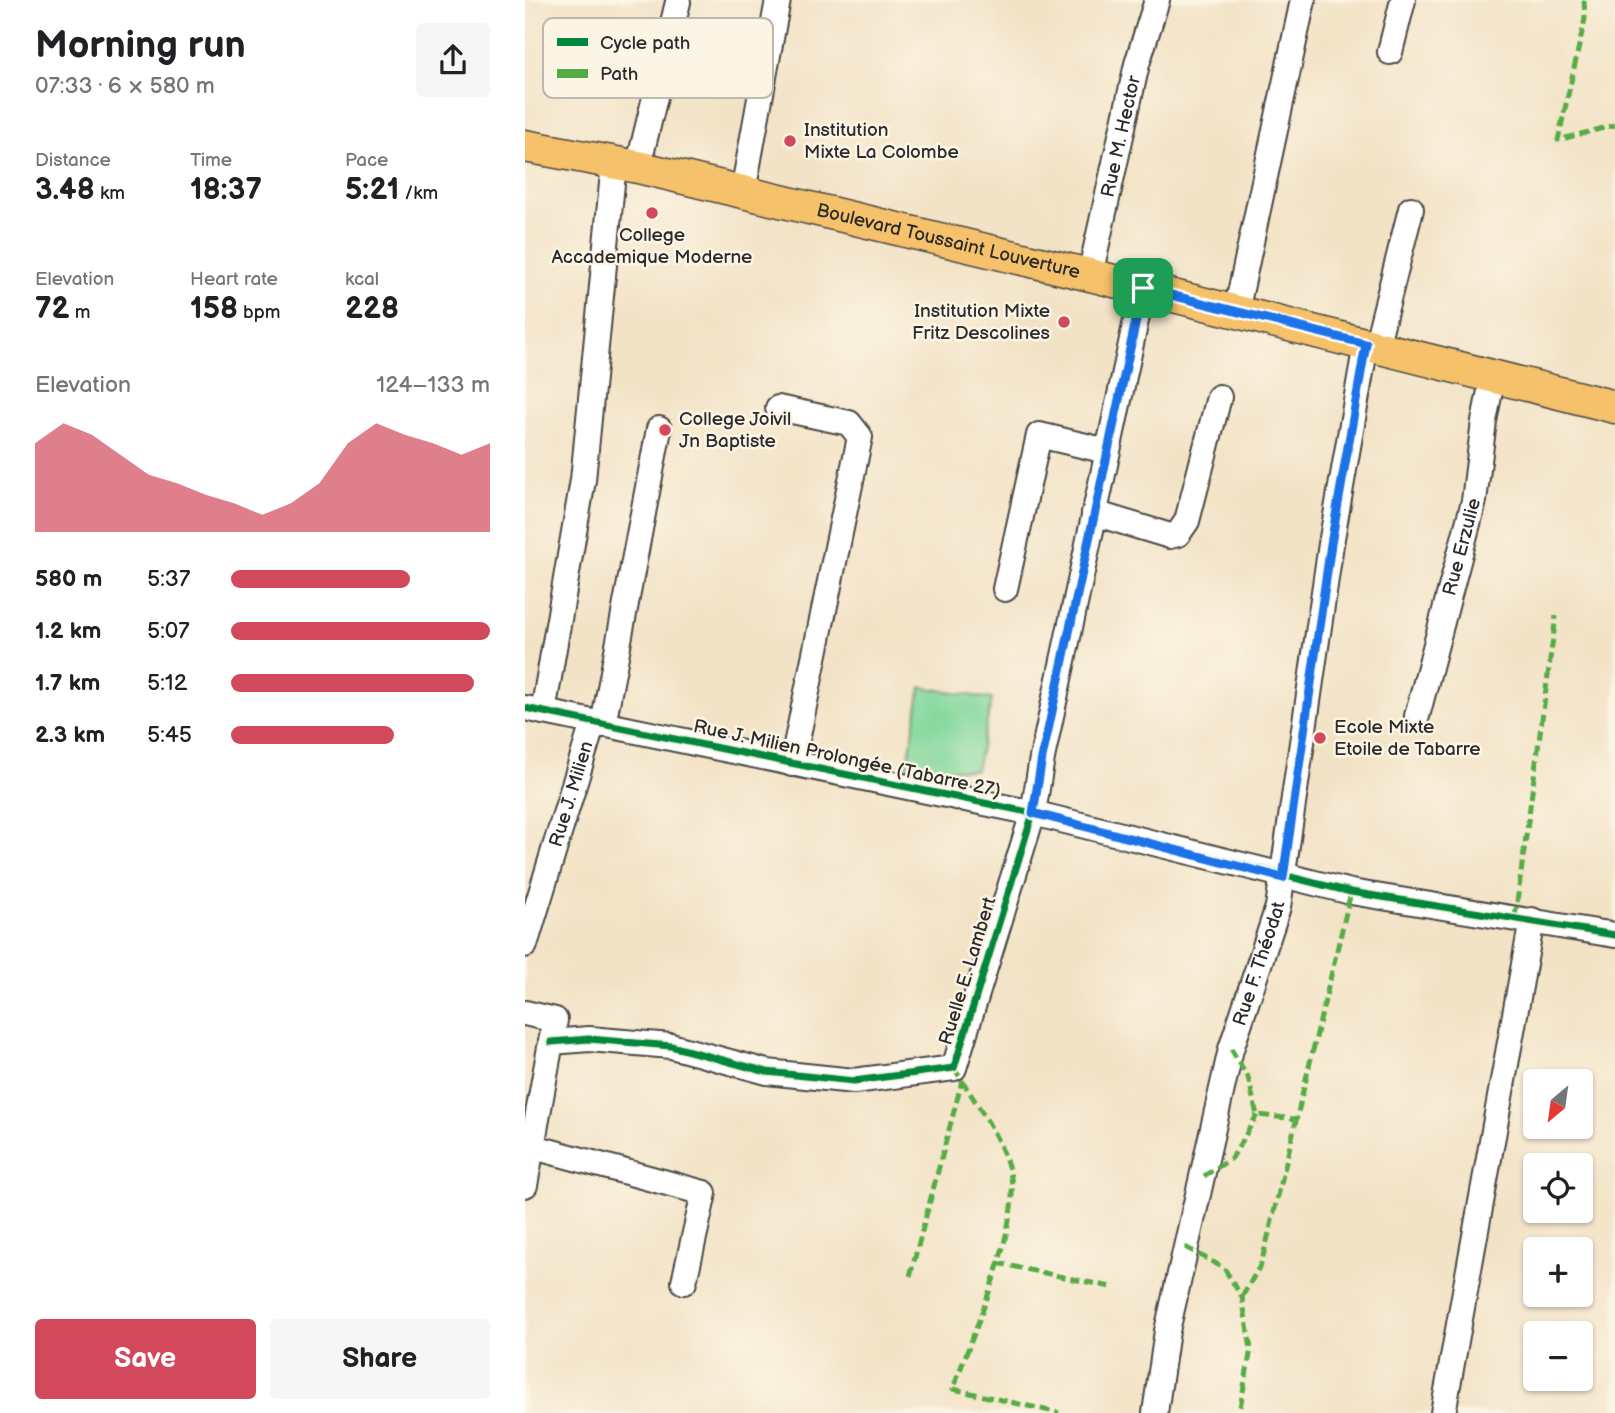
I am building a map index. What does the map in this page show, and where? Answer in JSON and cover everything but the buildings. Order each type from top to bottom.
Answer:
[{"type":"main road","name":"Boulevard Toussaint Louverture","points":[[525,146],[619,171],[743,192],[1090,275],[1615,407]]},
{"type":"street","points":[[773,27],[778,0]]},
{"type":"street","name":"Rue M. Hector","points":[[1090,275],[1137,64],[1157,0]]},
{"type":"street","points":[[1236,312],[1303,0]]},
{"type":"street","points":[[1390,52],[1403,0]]},
{"type":"street","points":[[672,18],[678,2]]},
{"type":"street","points":[[534,710],[583,480],[619,171],[644,98]]},
{"type":"street","points":[[743,192],[760,98]]},
{"type":"street","name":"Rue F. Théodat","points":[[1155,1413],[1170,1319],[1231,1049],[1278,907],[1331,544],[1371,346],[1411,209]]},
{"type":"street","points":[[1033,813],[1042,758],[1143,288]]},
{"type":"street","name":"Rue Erzulie","points":[[1417,716],[1474,501],[1484,421],[1493,376]]},
{"type":"street","points":[[1094,513],[1170,536],[1178,534],[1187,521],[1219,397]]},
{"type":"street","points":[[778,408],[849,424],[860,437],[792,764]]},
{"type":"street","name":"Rue J. Milien","points":[[525,945],[598,724],[659,429]]},
{"type":"street","points":[[1005,589],[1039,435],[1107,451]]},
{"type":"street","name":"Rue J. Milien Prolongée (Tabarre 27)","points":[[534,710],[1033,813],[1283,878],[1351,892],[1615,935]]},
{"type":"street","name":"Ruelle E. Lambert","points":[[551,1042],[589,1039],[671,1046],[767,1072],[854,1081],[954,1068],[1033,813]]},
{"type":"street","points":[[1443,1413],[1532,920]]},
{"type":"street","points":[[525,1013],[555,1020],[525,1185]]},
{"type":"street","points":[[530,1146],[704,1193],[684,1282]]},
{"type":"green space","points":[[921,687],[992,699],[976,770],[907,768]]},
{"type":"marked path","points":[[1584,0],[1585,19],[1558,140],[1615,125]]},
{"type":"marked path","points":[[1515,917],[1556,616]]},
{"type":"marked path","points":[[1242,1297],[1261,1264],[1351,892]]},
{"type":"marked path","points":[[1231,1049],[1248,1077],[1257,1115],[1296,1119]]},
{"type":"marked path","points":[[954,1068],[1002,1150],[1011,1178],[1012,1199],[1008,1225],[992,1283],[953,1389],[1059,1413]]},
{"type":"marked path","points":[[910,1276],[962,1081]]},
{"type":"marked path","points":[[1204,1176],[1232,1158],[1257,1115]]},
{"type":"marked path","points":[[1185,1247],[1224,1268],[1242,1297],[1251,1349],[1239,1413]]},
{"type":"marked path","points":[[997,1263],[1111,1287]]},
{"type":"cycle path","points":[[551,1042],[589,1039],[671,1046],[767,1072],[854,1081],[954,1068],[1033,813],[1042,758],[1143,288]]},
{"type":"cycle path","points":[[525,708],[1033,813],[1351,892],[1615,935]]},
{"type":"place","name":"Institution Mixte La Colombe","points":[[790,141]]},
{"type":"place","name":"College Accademique Moderne","points":[[652,213]]},
{"type":"place","name":"Institution Mixte Fritz Descolines","points":[[1064,322]]},
{"type":"place","name":"College Joivil Jn Baptiste","points":[[665,430]]},
{"type":"place","name":"Ecole Mixte Etoile de Tabarre","points":[[1320,738]]},
{"type":"route","points":[[1143,288],[1366,344],[1331,544],[1283,878],[1033,813],[1042,758],[1143,288]]}]
